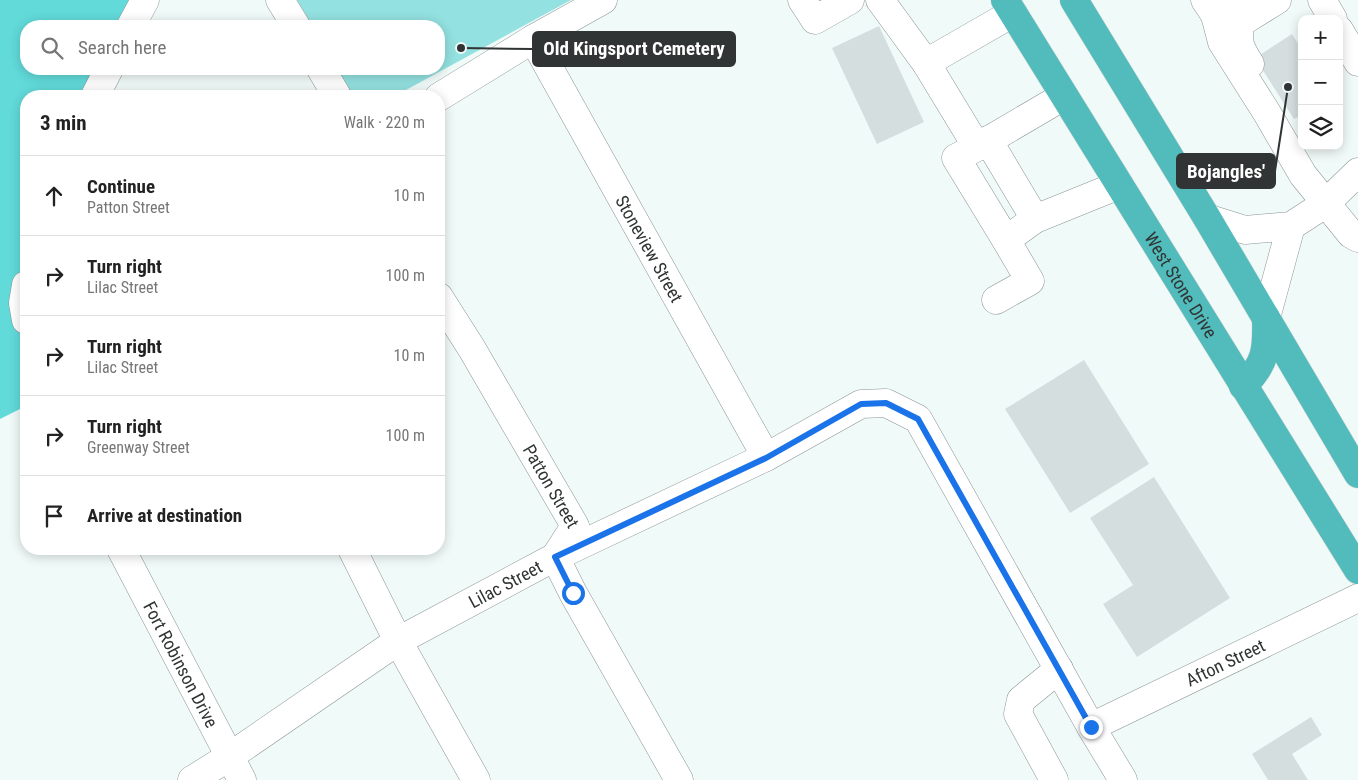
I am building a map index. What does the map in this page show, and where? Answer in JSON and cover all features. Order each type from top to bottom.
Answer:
[{"type":"highway","points":[[1074,0],[1207,218],[1358,474]]},
{"type":"highway","name":"West Stone Drive","points":[[1009,7],[1358,570]]},
{"type":"highway","points":[[1243,386],[1263,360],[1266,341],[1266,318]]},
{"type":"street","points":[[134,20],[145,0]]},
{"type":"street","points":[[280,0],[292,20]]},
{"type":"street","points":[[445,93],[603,0]]},
{"type":"street","points":[[802,0],[815,20],[850,0]]},
{"type":"street","points":[[880,0],[1035,220]]},
{"type":"street","points":[[1240,0],[1210,7],[1222,42],[1303,174],[1351,234],[1358,238]]},
{"type":"street","points":[[1278,0],[1240,23],[1237,39],[1242,52],[1298,140]]},
{"type":"street","points":[[1322,0],[1331,15]]},
{"type":"street","points":[[926,63],[1009,7]]},
{"type":"street","points":[[1343,37],[1358,62]]},
{"type":"street","name":"Stoneview Street","points":[[533,40],[766,458]]},
{"type":"street","points":[[98,90],[106,75]]},
{"type":"street","points":[[325,75],[333,90]]},
{"type":"street","points":[[996,300],[1030,281],[956,158],[1064,96]]},
{"type":"street","points":[[1305,150],[1314,165],[1326,204]]},
{"type":"street","points":[[1207,218],[1245,230],[1291,226],[1326,204],[1358,172]]},
{"type":"street","points":[[1006,240],[1035,220],[1119,185]]},
{"type":"street","points":[[1266,318],[1291,226]]},
{"type":"street","name":"Patton Street","points":[[445,307],[575,526],[555,557],[573,593],[679,780]]},
{"type":"street","name":"Lilac Street","points":[[192,780],[236,769],[398,641],[555,557],[766,458],[861,404],[886,403],[918,419],[1059,669]]},
{"type":"street","name":"Fort Robinson Drive","points":[[124,555],[236,769]]},
{"type":"street","points":[[355,555],[398,641],[476,780]]},
{"type":"street","name":"Afton Street","points":[[1091,727],[1358,598]]},
{"type":"street","points":[[1054,780],[1018,714],[1021,700],[1059,669],[1123,780]]},
{"type":"shaded area","points":[[0,0],[145,0],[134,20],[20,20],[20,75],[106,75],[98,90],[20,90],[20,409],[0,419]]},
{"type":"shaded area","points":[[297,0],[571,0],[445,69],[445,20],[309,20]]},
{"type":"shaded area","points":[[340,75],[434,75],[406,90],[349,90]]},
{"type":"building","points":[[879,26],[924,122],[877,144],[832,48]]},
{"type":"building","points":[[1292,34],[1298,44],[1298,117],[1294,119],[1255,58]]},
{"type":"building","points":[[1084,360],[1149,464],[1070,513],[1005,409]]},
{"type":"building","points":[[1154,477],[1230,598],[1137,657],[1103,604],[1133,585],[1090,518]]},
{"type":"building","points":[[1311,717],[1322,735],[1292,754],[1308,780],[1268,780],[1252,754]]},
{"type":"place","name":"Old Kingsport Cemetery","points":[[461,48]]},
{"type":"place","name":"Bojangles'","points":[[1288,87]]},
{"type":"route","points":[[573,593],[555,557],[766,458],[861,404],[886,403],[918,419],[1091,727]]}]
